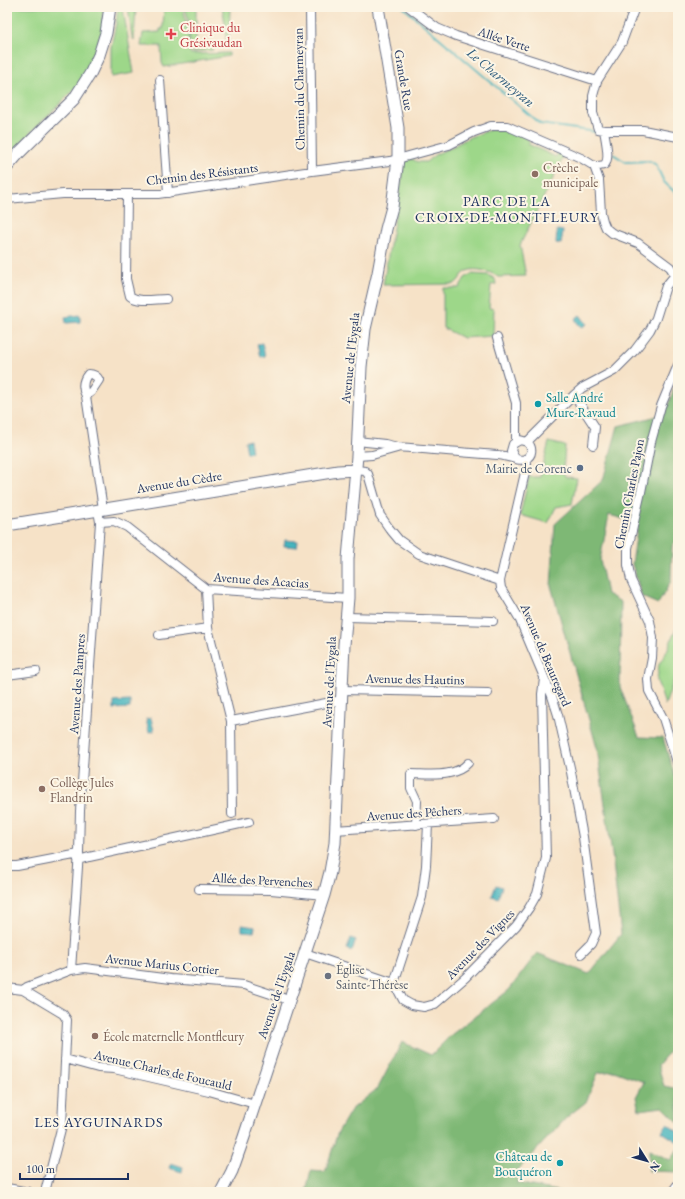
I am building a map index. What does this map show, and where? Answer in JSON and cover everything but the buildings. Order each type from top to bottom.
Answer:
[{"type":"street","points":[[7,167],[20,152],[74,99],[90,74],[99,55],[106,33],[110,7]]},
{"type":"street","name":"Chemin du Charmeyran","points":[[310,7],[312,171]]},
{"type":"street","name":"Grande Rue","points":[[378,7],[398,128],[398,159]]},
{"type":"street","name":"Allée Verte","points":[[409,7],[437,28],[456,36],[597,81]]},
{"type":"street","points":[[635,7],[622,42],[597,81],[593,96],[592,112],[598,129],[643,130],[678,137]]},
{"type":"street","points":[[160,80],[168,193]]},
{"type":"street","points":[[7,160],[42,124],[78,91]]},
{"type":"street","name":"Chemin des Résistants","points":[[7,199],[63,194],[158,194],[390,161],[450,145],[474,132],[491,126],[507,126],[581,158],[594,166]]},
{"type":"street","points":[[527,442],[582,388],[614,371],[635,350],[650,330],[656,318],[666,286],[677,275],[670,267],[638,243],[612,233],[606,228],[601,213],[599,180],[594,166],[603,165],[607,162],[608,156],[604,130]]},
{"type":"street","name":"Avenue de l'Eygala","points":[[221,1192],[232,1171],[255,1104],[305,954],[330,872],[335,830],[348,598],[348,560],[357,456],[361,367],[365,329],[392,207],[398,159]]},
{"type":"street","points":[[126,194],[126,279],[130,296],[134,299],[166,299]]},
{"type":"street","points":[[497,338],[516,403],[514,444],[511,453],[515,458]]},
{"type":"street","name":"Chemin Charles Pajon","points":[[678,365],[661,406],[651,442],[628,548],[628,566],[631,580],[650,621],[653,638],[652,658],[648,679],[649,691],[663,718],[678,765]]},
{"type":"street","points":[[574,395],[595,427],[593,445]]},
{"type":"street","name":"Avenue des Pampres","points":[[71,970],[80,811],[100,522],[100,509],[86,396]]},
{"type":"street","points":[[358,441],[398,447],[502,455],[520,460],[526,459],[529,456],[531,447],[527,442],[522,440],[514,444],[502,455]]},
{"type":"street","points":[[357,456],[372,455],[398,447]]},
{"type":"street","points":[[356,470],[365,471],[368,474],[380,515],[388,528],[410,549],[425,556],[500,581],[525,473],[527,463],[526,459]]},
{"type":"street","name":"Avenue du Cèdre","points":[[7,525],[331,472],[356,470]]},
{"type":"street","name":"Avenue des Acacias","points":[[100,522],[114,521],[127,527],[206,589],[348,598]]},
{"type":"street","name":"Avenue de Beauregard","points":[[500,581],[501,588],[519,618],[545,678],[558,715],[571,772],[584,837],[596,933],[591,944],[581,954]]},
{"type":"street","points":[[206,589],[208,628],[231,720],[232,814]]},
{"type":"street","points":[[347,617],[492,620]]},
{"type":"street","points":[[159,635],[208,628]]},
{"type":"street","points":[[7,674],[36,671]]},
{"type":"street","name":"Avenue des Vignes","points":[[394,983],[403,1000],[412,1005],[424,1007],[435,1004],[465,978],[508,934],[529,908],[537,894],[546,858],[542,694],[545,678]]},
{"type":"street","name":"Avenue des Hautins","points":[[231,720],[342,695],[488,693]]},
{"type":"street","points":[[416,825],[417,801],[411,788],[411,774],[451,773],[463,769],[468,763]]},
{"type":"street","name":"Avenue des Pêchers","points":[[335,830],[494,819]]},
{"type":"street","points":[[7,866],[17,866],[78,857],[89,857],[249,822]]},
{"type":"street","points":[[305,954],[394,983],[422,897],[426,866],[428,824]]},
{"type":"street","name":"Allée des Pervenches","points":[[199,889],[271,890],[324,895]]},
{"type":"street","name":"Avenue Marius Cottier","points":[[23,990],[34,984],[71,970],[85,968],[244,985],[289,1000]]},
{"type":"street","points":[[33,996],[32,990],[34,984]]},
{"type":"street","points":[[7,988],[23,990],[63,1014],[67,1020],[62,1125],[45,1192]]},
{"type":"street","name":"Avenue Charles de Foucauld","points":[[65,1059],[98,1068],[104,1067],[114,1069],[209,1091],[255,1104]]},
{"type":"street","points":[[672,1192],[678,1184]]},
{"type":"street","points":[[7,1188],[29,1192]]},
{"type":"green space","points":[[7,7],[104,7],[102,31],[87,73],[75,89],[7,158]]},
{"type":"green space","points":[[118,7],[123,9],[134,73],[111,77],[111,47]]},
{"type":"green space","points":[[128,7],[136,7],[134,40],[132,37]]},
{"type":"green space","points":[[164,7],[183,7],[188,31],[189,51],[191,54],[229,53],[229,56],[164,67],[162,63],[161,46],[141,46],[143,33],[160,32],[160,29],[163,29]]},
{"type":"green space","points":[[185,7],[196,7],[197,44],[208,44],[208,42],[210,42],[213,50],[191,51],[188,19]]},
{"type":"green space","points":[[222,7],[230,7],[229,44],[226,44],[225,23]]},
{"type":"green space","points":[[493,129],[521,135],[530,141],[528,144],[556,157],[558,152],[565,154],[520,245],[526,276],[498,277],[488,272],[470,270],[465,272],[454,284],[383,285],[405,160],[412,159],[418,162],[426,162],[436,154],[470,137]]},
{"type":"green space","points":[[471,274],[488,275],[495,279],[496,284],[491,285],[489,308],[494,309],[493,336],[463,338],[443,328],[443,288],[459,288],[465,278]]},
{"type":"green space","points":[[678,377],[678,538],[672,546],[671,581],[658,604],[642,597],[632,564],[638,523],[609,515],[600,560],[607,594],[621,602],[620,687],[639,737],[663,738],[678,786],[678,1041],[658,1065],[664,1086],[678,1089],[678,1122],[663,1107],[639,1110],[636,1097],[644,1082],[614,1071],[598,1073],[586,1102],[567,1117],[518,1170],[517,1183],[563,1192],[306,1192],[311,1171],[325,1172],[338,1132],[351,1110],[378,1088],[402,1042],[431,1055],[451,1035],[509,990],[537,953],[589,974],[621,934],[612,854],[597,748],[551,586],[555,524],[603,480],[618,426],[665,414]]},
{"type":"green space","points":[[549,442],[565,446],[563,473],[566,477],[577,478],[572,504],[556,507],[548,523],[520,515],[529,477],[540,477]]},
{"type":"green space","points":[[678,624],[678,663],[676,674],[665,705],[657,681],[659,664],[666,653]]},
{"type":"green space","points":[[678,1149],[678,1172],[649,1171],[649,1150],[670,1160]]},
{"type":"water","points":[[557,230],[563,231],[561,244],[556,243]]},
{"type":"water","points":[[80,315],[80,322],[66,323],[65,317]]},
{"type":"water","points":[[580,315],[587,324],[581,328],[575,319]]},
{"type":"water","points":[[262,343],[265,356],[260,357],[257,344]]},
{"type":"water","points":[[250,440],[252,452],[247,453],[245,441]]},
{"type":"water","points":[[285,540],[298,541],[297,547],[284,546]]},
{"type":"water","points":[[130,701],[130,708],[114,709],[114,702]]},
{"type":"water","points":[[151,718],[154,731],[149,732],[146,719]]},
{"type":"water","points":[[496,885],[502,887],[498,898],[492,896]]},
{"type":"water","points":[[242,925],[255,927],[254,932],[242,931]]},
{"type":"water","points":[[351,938],[356,940],[352,951],[347,949]]},
{"type":"water","points":[[667,1124],[678,1132],[678,1142],[662,1132]]},
{"type":"water","points":[[171,1163],[183,1167],[182,1172],[169,1168]]},
{"type":"waterway","name":"Le Charmeyran","points":[[403,7],[540,124],[597,132]]},
{"type":"waterway","name":"Le Charmeyran","points":[[613,154],[626,162],[650,161],[656,165],[664,182],[678,195]]},
{"type":"place","name":"Clinique du Grésivaudan","points":[[171,34]]},
{"type":"place","name":"Crèche municipale","points":[[535,174]]},
{"type":"place","name":"Salle André Mure-Ravaud","points":[[538,404]]},
{"type":"place","name":"Mairie de Corenc","points":[[580,468]]},
{"type":"place","name":"Collège Jules Flandrin","points":[[42,789]]},
{"type":"place","name":"Église Sainte-Thérèse","points":[[328,976]]},
{"type":"place","name":"École maternelle Montfleury","points":[[95,1036]]},
{"type":"place","name":"Château de Bouquéron","points":[[560,1163]]},
{"type":"district","name":"PARC DE LA CROIX-DE-MONTFLEURY","points":[[507,210]]},
{"type":"district","name":"LES AYGUINARDS","points":[[99,1122]]}]
